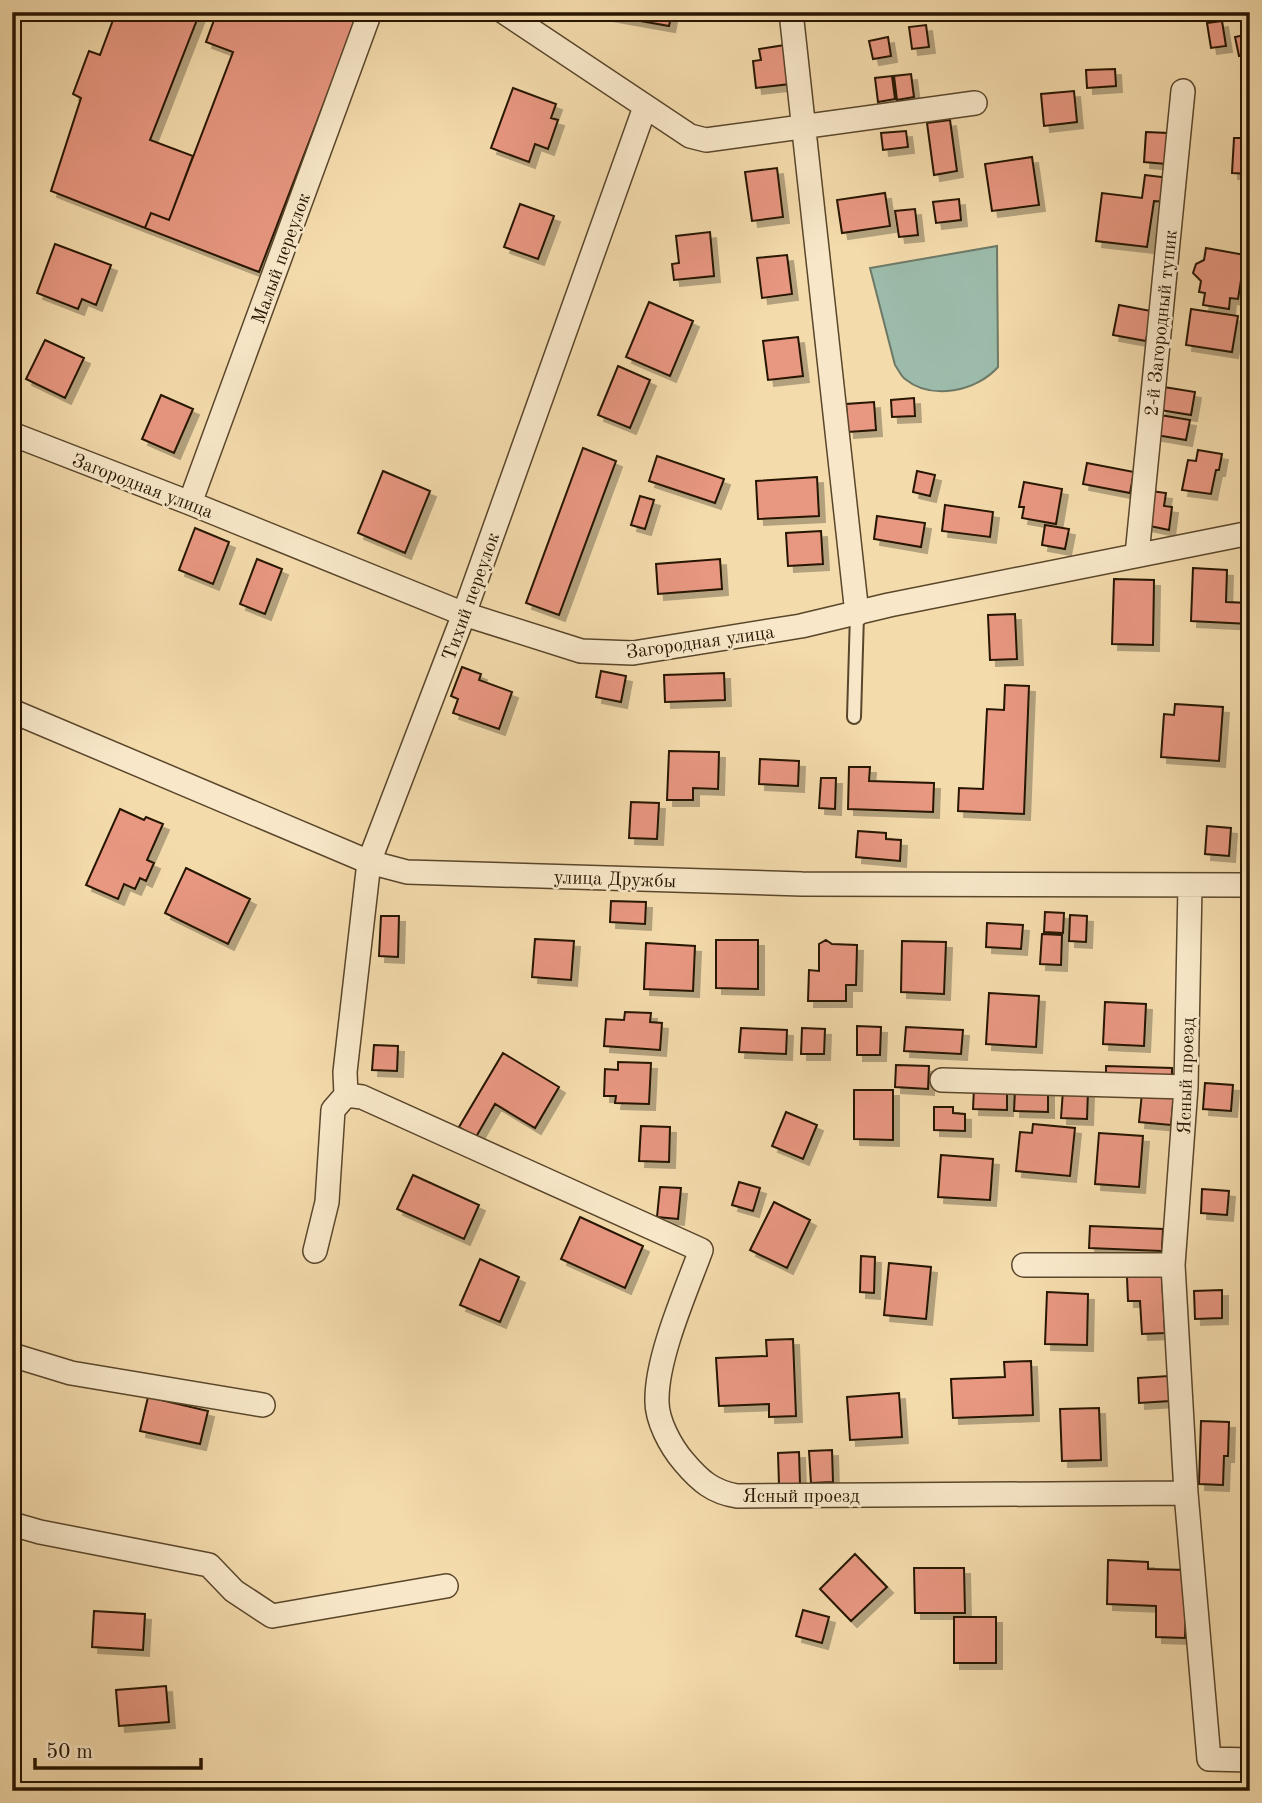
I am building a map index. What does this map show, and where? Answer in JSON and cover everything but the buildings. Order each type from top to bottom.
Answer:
[{"type":"street","name":"Малый переулок","points":[[190,503],[370,12]]},
{"type":"street","points":[[504,12],[690,136],[706,140],[975,103]]},
{"type":"street","points":[[791,12],[857,614]]},
{"type":"street","name":"2-й Загородный тупик","points":[[1137,555],[1182,92]]},
{"type":"street","name":"Тихий переулок","points":[[346,1095],[345,1072],[369,862],[464,614],[645,107]]},
{"type":"street","name":"Загородная улица","points":[[12,434],[464,614],[582,651],[633,653],[801,626],[1250,533]]},
{"type":"street","name":"улица Дружбы","points":[[12,711],[369,862],[407,872],[788,884],[1248,885]]},
{"type":"street","name":"Ясный проезд","points":[[346,1095],[362,1097],[701,1250],[671,1332],[656,1401],[659,1416],[680,1458],[704,1483],[719,1493],[737,1496],[1186,1493],[1173,1265],[1186,1087],[1190,886]]},
{"type":"street","points":[[942,1080],[1186,1087]]},
{"type":"street","points":[[315,1251],[327,1202],[332,1110],[346,1095]]},
{"type":"street","points":[[1024,1265],[1173,1265]]},
{"type":"street","points":[[12,1355],[71,1374],[263,1405]]},
{"type":"street","points":[[1186,1493],[1209,1759],[1250,1760]]},
{"type":"street","points":[[12,1524],[40,1532],[209,1565],[234,1591],[272,1616],[446,1586]]},
{"type":"lane","points":[[854,717],[857,614]]},
{"type":"lane","points":[[1248,885],[1250,855]]},
{"type":"shaded area","points":[[997,246],[998,367],[978,382],[954,390],[928,390],[916,386],[905,379],[895,365],[870,268]]}]
